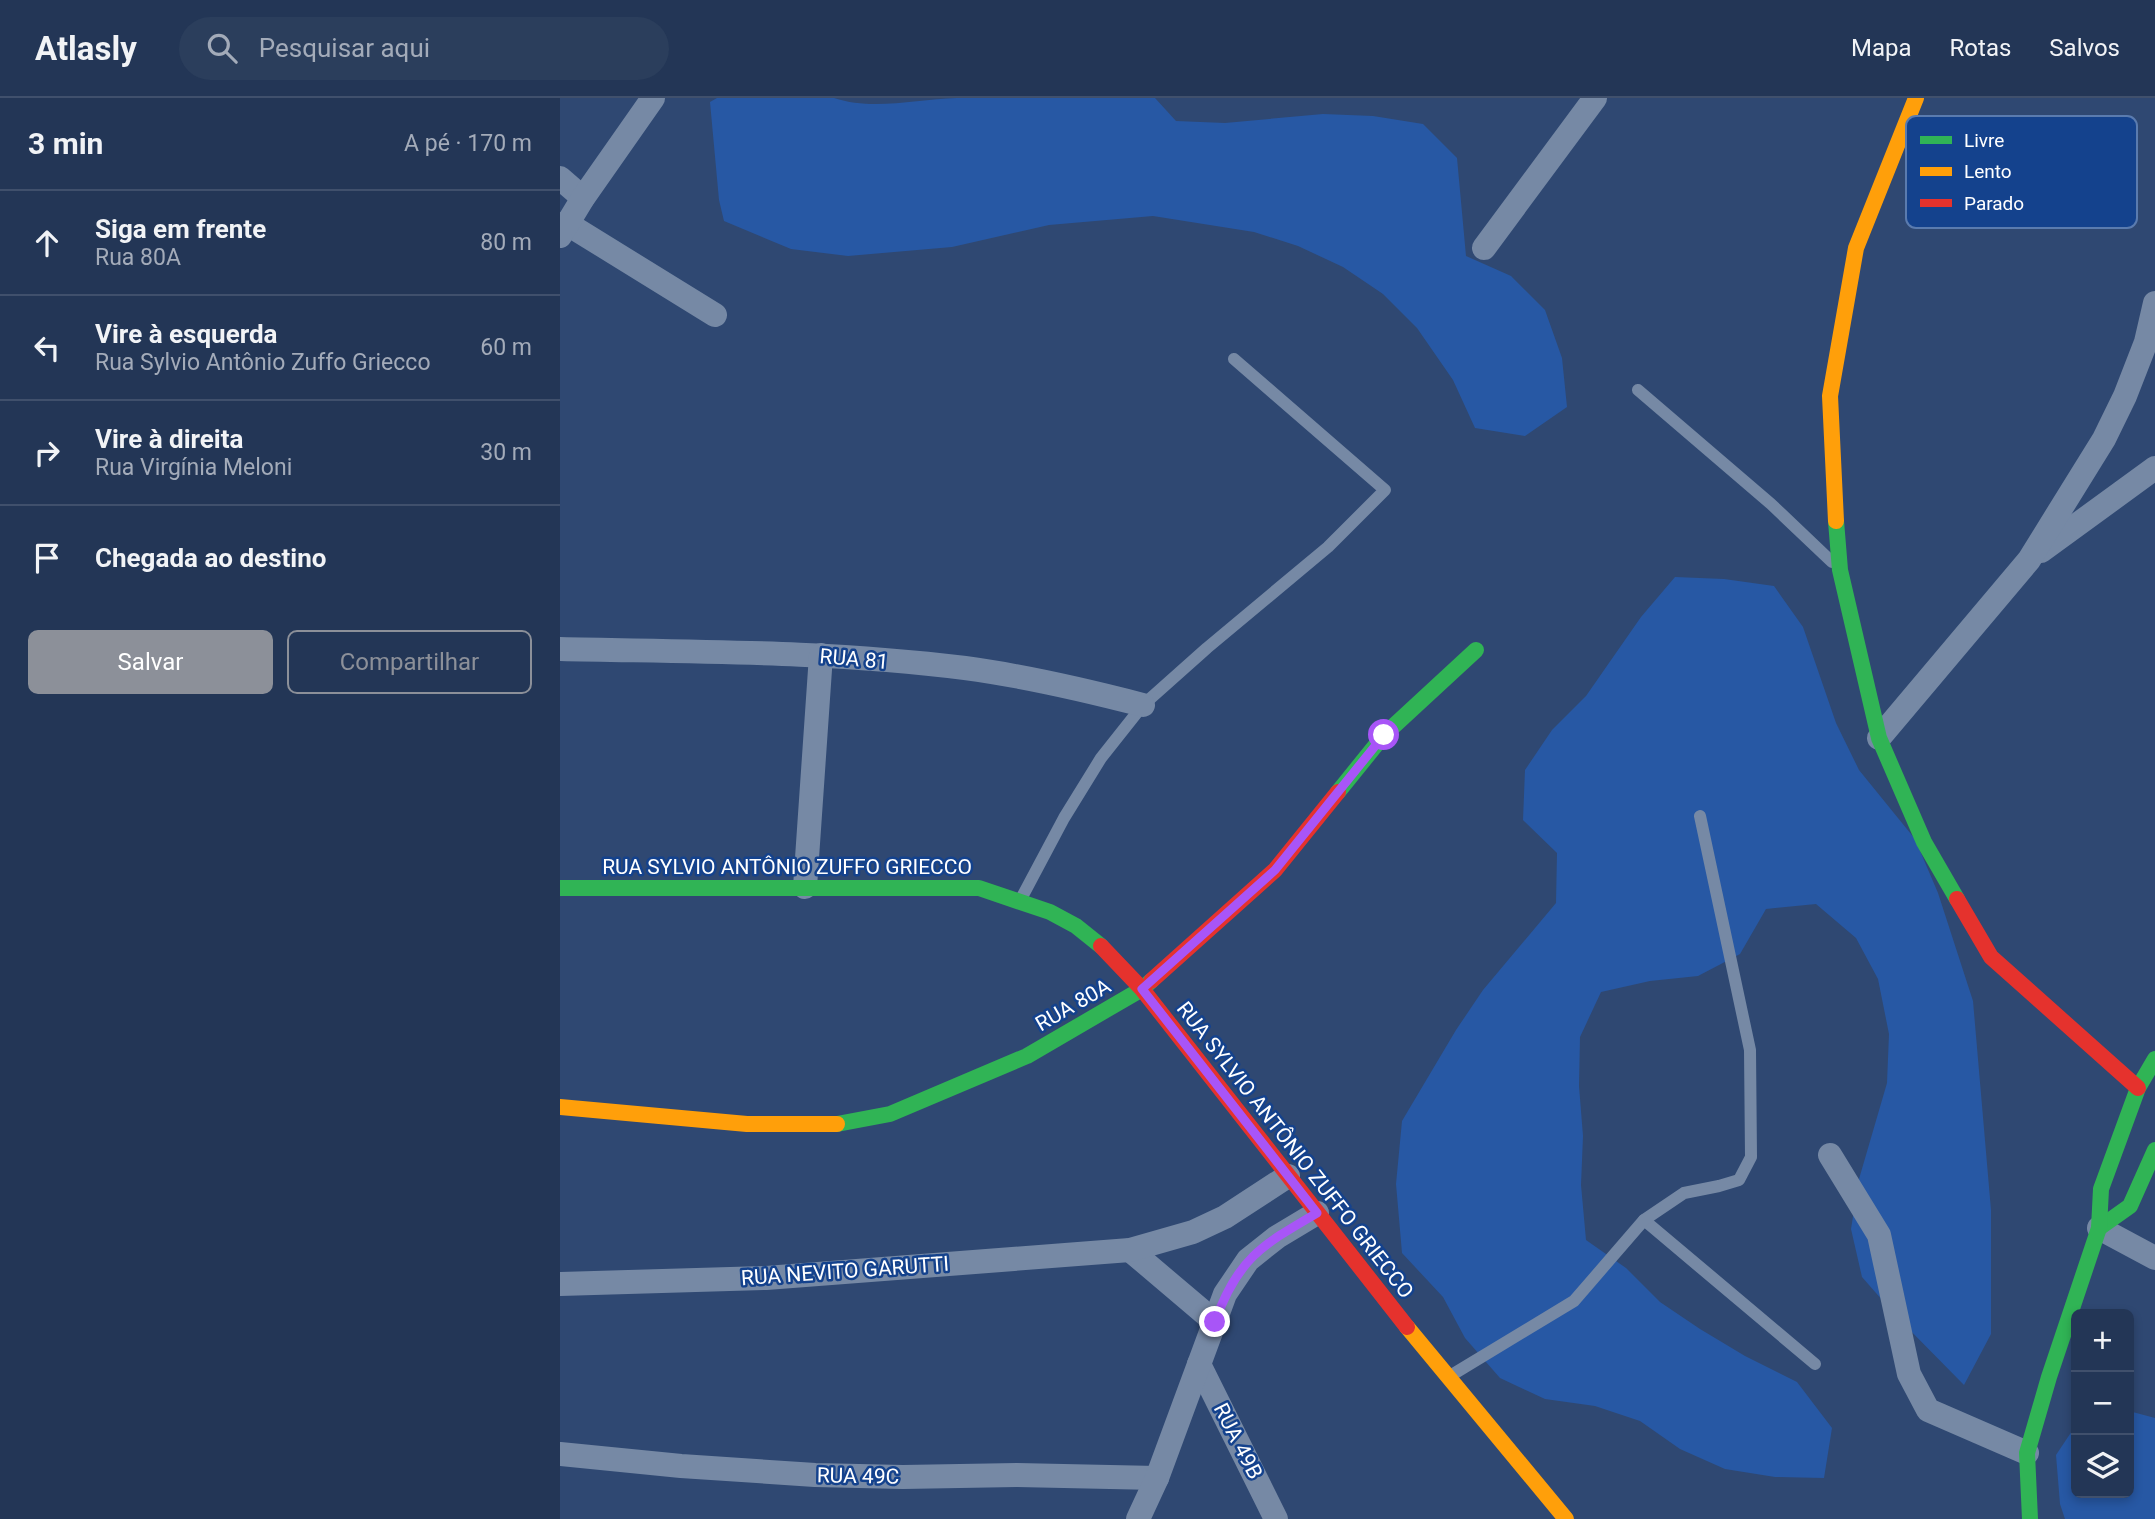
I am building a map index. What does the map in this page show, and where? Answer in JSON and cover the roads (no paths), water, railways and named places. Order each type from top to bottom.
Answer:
[{"type":"street","points":[[653,98],[563,230],[715,315]]},
{"type":"street","points":[[1484,248],[1595,98]]},
{"type":"street","points":[[1909,116],[1916,98]]},
{"type":"street","points":[[1906,123],[1856,248],[1830,396],[1840,570],[1879,738],[1924,842],[1991,957],[2138,1088]]},
{"type":"street","points":[[560,178],[583,198]]},
{"type":"street","points":[[1879,738],[2029,560],[2104,439],[2150,349],[2155,303]]},
{"type":"street","points":[[2029,560],[2155,468]]},
{"type":"street","name":"RUA 81","points":[[560,649],[821,655],[967,668],[1079,688],[1143,705]]},
{"type":"street","name":"RUA 80A","points":[[560,1107],[747,1124],[832,1125],[890,1114],[1027,1056],[1142,989],[1275,870],[1384,735],[1476,650]]},
{"type":"street","points":[[805,887],[821,655]]},
{"type":"street","name":"RUA SYLVIO ANTÔNIO ZUFFO GRIECCO","points":[[560,888],[979,888],[1020,899],[1063,918],[1090,937],[1142,989],[1447,1378],[1566,1519]]},
{"type":"street","points":[[2030,1519],[2027,1453],[2049,1377],[2099,1228],[2101,1189],[2138,1088],[2155,1059]]},
{"type":"street","points":[[2099,1228],[2130,1206],[2155,1150]]},
{"type":"street","points":[[1830,1155],[1878,1235],[1909,1374],[1928,1410],[2027,1453]]},
{"type":"street","name":"RUA NEVITO GARUTTI","points":[[560,1284],[766,1278],[1130,1250],[1193,1232],[1225,1217],[1288,1176]]},
{"type":"street","points":[[1138,1519],[1157,1478],[1225,1294],[1248,1260],[1277,1237],[1317,1213]]},
{"type":"street","points":[[2099,1228],[2155,1258]]},
{"type":"street","points":[[1130,1250],[1215,1322]]},
{"type":"street","name":"RUA 49B","points":[[1199,1364],[1276,1519]]},
{"type":"street","name":"RUA 49C","points":[[560,1454],[815,1475],[1157,1478]]},
{"type":"lane","points":[[1020,899],[1064,818],[1101,758],[1143,705],[1328,547],[1385,490],[1234,359]]},
{"type":"lane","points":[[1638,390],[1771,504],[1840,570]]},
{"type":"lane","points":[[1447,1378],[1574,1301],[1644,1220],[1684,1193],[1740,1180],[1751,1157],[1750,1050],[1700,816]]},
{"type":"lane","points":[[1644,1220],[1815,1364]]}]
